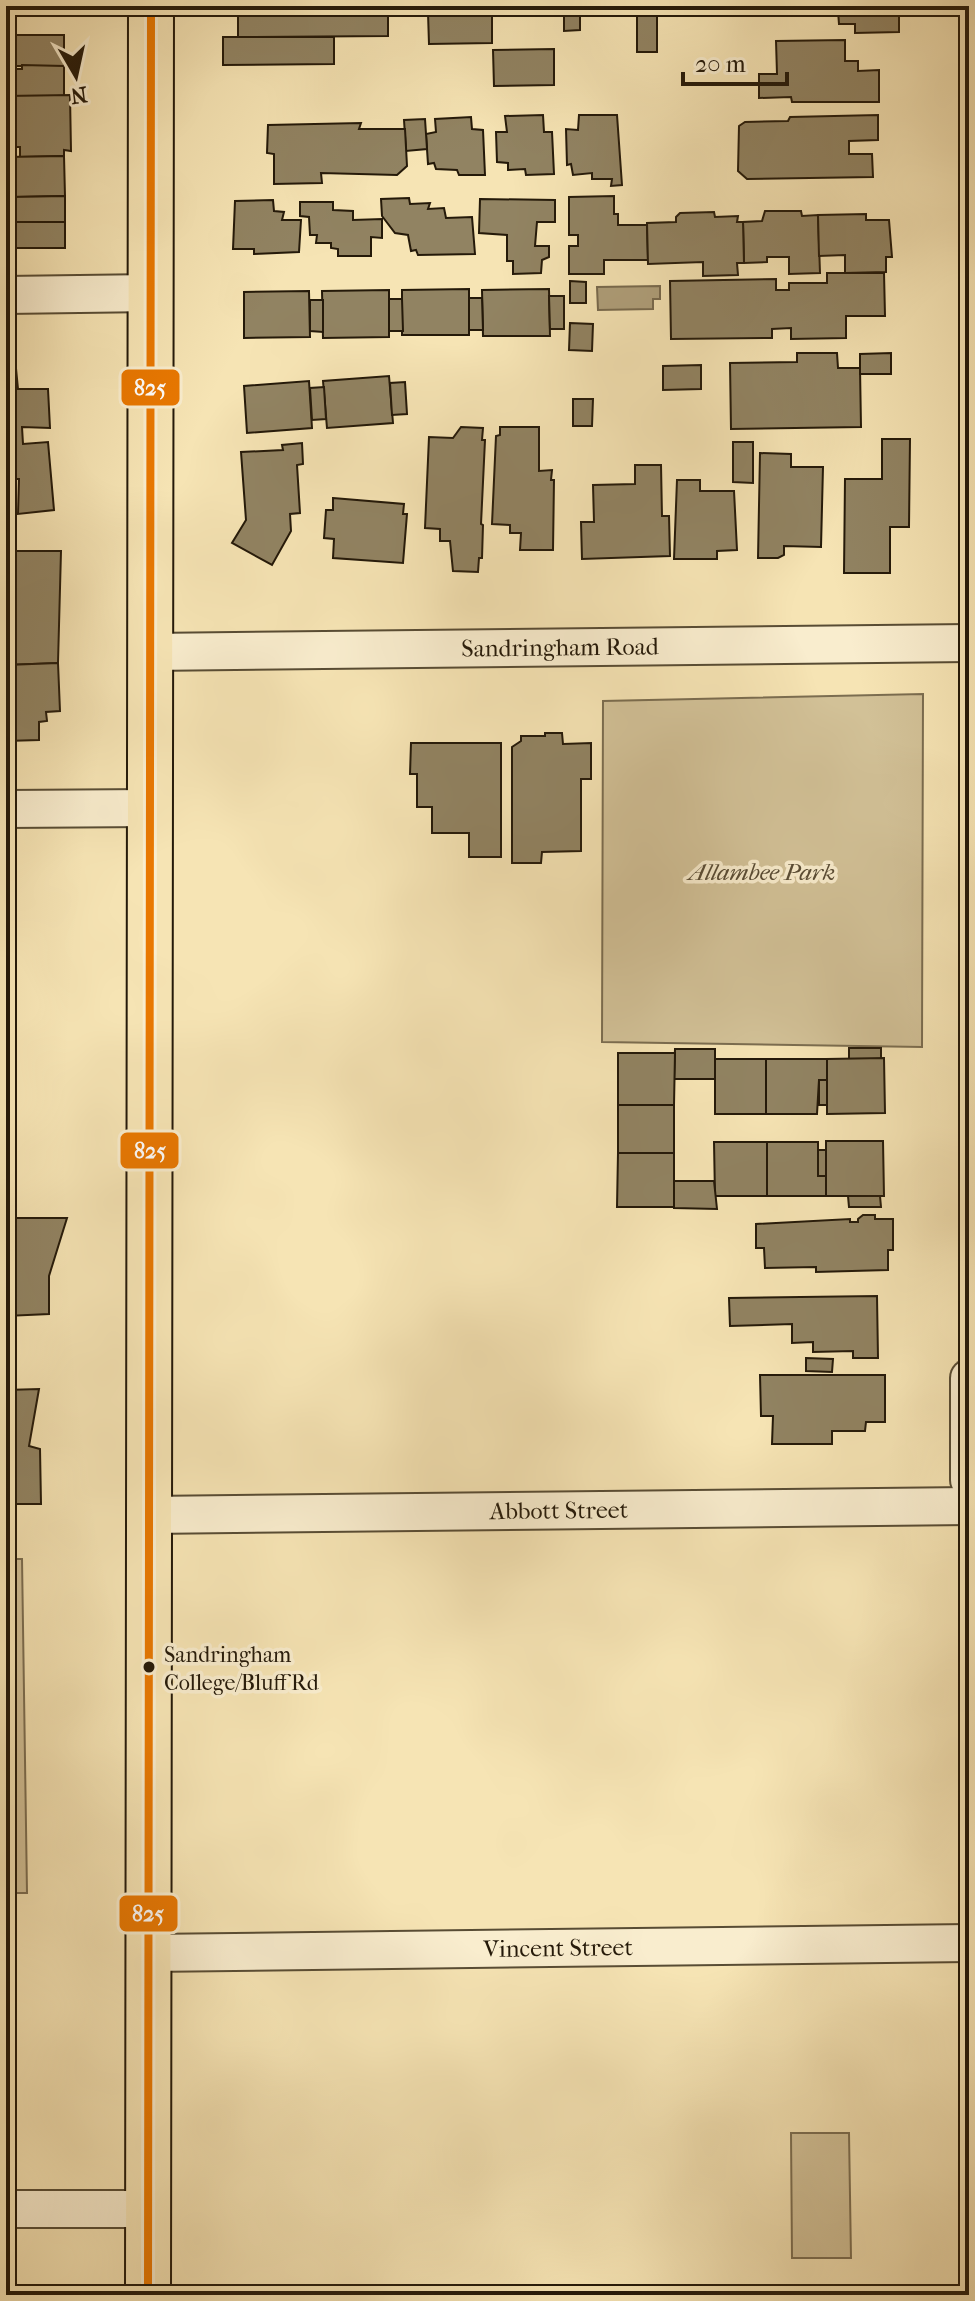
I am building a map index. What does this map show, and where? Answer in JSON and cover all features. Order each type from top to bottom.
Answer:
[{"type":"main road","points":[[148,2295],[151,6]]},
{"type":"street","points":[[6,295],[152,293]]},
{"type":"street","name":"Sandringham Road","points":[[150,652],[969,643]]},
{"type":"street","points":[[6,809],[150,808]]},
{"type":"street","points":[[969,1378],[969,1480]]},
{"type":"street","name":"Abbott Street","points":[[149,1515],[969,1506]]},
{"type":"street","name":"Vincent Street","points":[[148,1953],[969,1943]]},
{"type":"street","points":[[6,2209],[148,2209]]},
{"type":"green space","name":"Allambee Park","points":[[923,694],[922,1047],[602,1042],[603,701]]},
{"type":"green space","points":[[6,1559],[22,1559],[27,1893],[6,1893]]},
{"type":"green space","points":[[791,2133],[849,2133],[851,2258],[792,2258]]},
{"type":"shaded area","points":[[660,286],[660,299],[653,299],[653,309],[598,310],[597,287]]},
{"type":"building","points":[[238,6],[400,6],[400,12],[238,14]]},
{"type":"building","points":[[564,6],[594,6],[594,15],[580,16],[580,30],[564,31]]},
{"type":"building","points":[[637,6],[657,6],[657,52],[637,52]]},
{"type":"building","points":[[834,6],[907,6],[907,15],[899,15],[899,32],[855,33],[855,24],[839,24],[838,11]]},
{"type":"building","points":[[388,12],[388,36],[238,37],[238,14]]},
{"type":"building","points":[[428,13],[492,13],[492,43],[429,44]]},
{"type":"building","points":[[6,35],[64,35],[64,66],[15,66],[15,59],[6,59]]},
{"type":"building","points":[[223,37],[334,37],[334,64],[223,65]]},
{"type":"building","points":[[845,40],[845,61],[858,61],[858,71],[879,70],[879,102],[792,102],[791,97],[759,98],[759,74],[777,74],[776,41]]},
{"type":"building","points":[[554,49],[554,85],[494,86],[493,50]]},
{"type":"building","points":[[22,65],[64,66],[64,96],[6,96],[6,69],[22,69]]},
{"type":"building","points":[[70,95],[71,151],[64,150],[64,156],[20,157],[20,147],[6,147],[6,96]]},
{"type":"building","points":[[543,115],[544,132],[552,132],[554,174],[526,175],[525,169],[508,170],[508,163],[497,162],[496,132],[507,132],[505,116]]},
{"type":"building","points":[[579,115],[617,115],[622,185],[611,186],[612,179],[592,179],[592,173],[573,175],[571,164],[567,165],[566,129],[578,130]]},
{"type":"building","points":[[878,115],[878,140],[849,141],[849,154],[872,154],[873,177],[747,179],[738,171],[739,126],[745,122],[788,121],[790,117]]},
{"type":"building","points":[[471,117],[472,129],[483,130],[485,175],[459,175],[457,170],[436,169],[434,163],[428,164],[426,134],[436,132],[435,119]]},
{"type":"building","points":[[425,119],[427,149],[406,151],[404,120]]},
{"type":"building","points":[[361,123],[359,129],[405,129],[407,166],[397,175],[321,173],[322,183],[274,184],[274,154],[267,153],[268,125]]},
{"type":"building","points":[[64,156],[65,196],[12,197],[12,188],[6,188],[6,157]]},
{"type":"building","points":[[6,188],[12,188],[12,197],[65,196],[65,222],[11,222],[12,217],[6,217]]},
{"type":"building","points":[[614,196],[614,214],[618,214],[618,225],[647,225],[648,260],[604,260],[604,274],[569,274],[569,246],[578,246],[578,235],[569,235],[569,197]]},
{"type":"building","points":[[409,198],[410,204],[430,203],[428,209],[444,208],[446,218],[472,217],[475,254],[418,255],[416,250],[411,251],[408,235],[395,233],[382,216],[381,199]]},
{"type":"building","points":[[480,199],[555,200],[555,222],[537,222],[535,246],[549,246],[549,257],[542,260],[541,273],[513,274],[513,261],[507,261],[507,235],[479,233]]},
{"type":"building","points":[[273,200],[274,211],[284,212],[282,220],[301,220],[299,252],[254,254],[254,249],[233,249],[235,201]]},
{"type":"building","points":[[300,202],[333,202],[333,210],[353,211],[353,220],[382,219],[382,238],[371,237],[371,256],[338,256],[338,249],[331,248],[331,243],[316,243],[317,235],[310,235],[309,217],[300,216]]},
{"type":"building","points":[[765,211],[801,211],[802,216],[818,215],[820,273],[789,274],[789,257],[767,257],[767,262],[744,263],[743,222],[762,221]]},
{"type":"building","points":[[714,212],[715,217],[738,216],[737,222],[743,222],[744,263],[737,263],[738,275],[703,276],[703,262],[648,264],[647,223],[676,222],[680,213]]},
{"type":"building","points":[[866,214],[866,220],[889,220],[892,257],[886,257],[886,272],[845,273],[845,255],[819,256],[818,215]]},
{"type":"building","points":[[6,217],[12,217],[11,222],[65,222],[65,248],[6,248]]},
{"type":"building","points":[[827,273],[884,273],[885,316],[846,316],[846,338],[791,339],[791,328],[772,329],[772,338],[671,339],[670,281],[776,279],[776,290],[789,290],[789,283],[827,283]]},
{"type":"building","points":[[570,281],[586,282],[586,303],[570,303]]},
{"type":"building","points":[[469,289],[469,335],[402,335],[402,290]]},
{"type":"building","points":[[549,289],[550,336],[483,336],[482,290]]},
{"type":"building","points":[[389,290],[389,337],[323,338],[322,291]]},
{"type":"building","points":[[309,291],[310,337],[244,338],[244,292]]},
{"type":"building","points":[[549,296],[564,296],[564,329],[550,329]]},
{"type":"building","points":[[469,298],[482,298],[483,330],[469,330]]},
{"type":"building","points":[[389,299],[402,299],[403,331],[389,331]]},
{"type":"building","points":[[310,300],[323,300],[323,332],[310,331]]},
{"type":"building","points":[[570,323],[593,324],[592,351],[569,350]]},
{"type":"building","points":[[797,353],[837,353],[838,368],[860,368],[861,427],[731,429],[730,363],[797,362]]},
{"type":"building","points":[[891,353],[891,374],[860,374],[860,354]]},
{"type":"building","points":[[15,358],[18,389],[48,389],[50,428],[22,427],[23,444],[48,442],[54,510],[18,514],[19,479],[6,479],[6,359]]},
{"type":"building","points":[[701,365],[701,389],[663,390],[663,366]]},
{"type":"building","points":[[389,376],[393,423],[327,428],[323,381]]},
{"type":"building","points":[[309,381],[312,428],[247,433],[244,386]]},
{"type":"building","points":[[405,382],[407,414],[392,415],[390,383]]},
{"type":"building","points":[[324,387],[326,419],[312,420],[310,388]]},
{"type":"building","points":[[573,399],[593,399],[592,426],[573,426]]},
{"type":"building","points":[[461,427],[483,428],[482,440],[485,440],[482,558],[479,558],[478,572],[453,571],[450,541],[440,541],[440,529],[425,528],[429,437],[453,438]]},
{"type":"building","points":[[500,427],[539,427],[539,471],[552,470],[551,480],[554,480],[553,550],[520,550],[521,533],[510,533],[510,525],[492,524],[496,436],[500,435]]},
{"type":"building","points":[[882,439],[910,439],[909,527],[890,527],[890,573],[844,573],[845,479],[882,479]]},
{"type":"building","points":[[733,442],[753,442],[753,483],[733,482]]},
{"type":"building","points":[[302,443],[303,464],[297,465],[300,513],[290,514],[291,531],[272,565],[232,543],[246,520],[241,452],[283,450],[282,445]]},
{"type":"building","points":[[760,453],[791,454],[791,467],[823,467],[821,547],[784,546],[784,555],[778,558],[758,558]]},
{"type":"building","points":[[635,465],[661,465],[662,516],[669,516],[670,556],[582,559],[581,522],[594,522],[593,485],[635,484]]},
{"type":"building","points":[[677,480],[700,480],[700,491],[734,491],[737,550],[717,551],[717,559],[674,559]]},
{"type":"building","points":[[333,498],[404,504],[403,514],[407,514],[403,563],[333,558],[334,539],[324,538],[326,510],[333,510]]},
{"type":"building","points":[[6,551],[61,551],[58,663],[6,665]]},
{"type":"building","points":[[58,663],[60,711],[46,712],[47,721],[39,722],[39,740],[6,741],[6,665]]},
{"type":"building","points":[[545,733],[562,733],[563,744],[591,743],[591,779],[581,779],[581,851],[542,852],[541,863],[512,863],[512,747],[521,741],[521,736],[545,736]]},
{"type":"building","points":[[411,743],[501,743],[501,857],[469,857],[469,833],[432,833],[432,807],[417,807],[417,774],[410,774]]},
{"type":"building","points":[[849,1048],[881,1048],[881,1059],[849,1059]]},
{"type":"building","points":[[675,1049],[715,1049],[715,1079],[674,1079]]},
{"type":"building","points":[[618,1053],[675,1053],[674,1105],[618,1105]]},
{"type":"building","points":[[884,1058],[885,1113],[827,1114],[827,1059]]},
{"type":"building","points":[[715,1059],[766,1059],[766,1114],[715,1114]]},
{"type":"building","points":[[766,1059],[827,1059],[827,1080],[819,1080],[817,1114],[766,1114]]},
{"type":"building","points":[[819,1080],[827,1080],[827,1105],[819,1105]]},
{"type":"building","points":[[618,1105],[674,1105],[674,1153],[618,1153]]},
{"type":"building","points":[[826,1141],[883,1141],[884,1196],[826,1196]]},
{"type":"building","points":[[714,1142],[767,1142],[767,1196],[715,1196]]},
{"type":"building","points":[[767,1142],[818,1142],[818,1176],[826,1176],[826,1196],[767,1196]]},
{"type":"building","points":[[818,1150],[826,1150],[826,1176],[818,1176]]},
{"type":"building","points":[[618,1153],[674,1153],[674,1207],[617,1207]]},
{"type":"building","points":[[674,1181],[714,1181],[717,1209],[674,1208]]},
{"type":"building","points":[[848,1196],[880,1196],[881,1207],[849,1207]]},
{"type":"building","points":[[863,1215],[893,1219],[893,1250],[888,1250],[888,1270],[816,1272],[816,1267],[765,1268],[764,1248],[756,1248],[756,1224],[850,1219],[850,1222],[858,1222]]},
{"type":"building","points":[[6,1218],[67,1218],[49,1276],[49,1314],[6,1316]]},
{"type":"building","points":[[877,1296],[878,1358],[853,1358],[853,1351],[813,1352],[813,1342],[792,1343],[792,1324],[730,1326],[729,1298]]},
{"type":"building","points":[[806,1358],[833,1359],[832,1372],[806,1371]]},
{"type":"building","points":[[760,1375],[885,1375],[885,1422],[866,1422],[865,1431],[832,1431],[832,1444],[772,1444],[773,1416],[761,1416]]},
{"type":"building","points":[[39,1389],[29,1446],[40,1449],[41,1504],[16,1504],[16,1530],[6,1530],[6,1390]]},
{"type":"transit line","name":"825","points":[[148,2295],[151,6]]},
{"type":"place","name":"Sandringham College/Bluff Rd","points":[[149,1667]]}]
